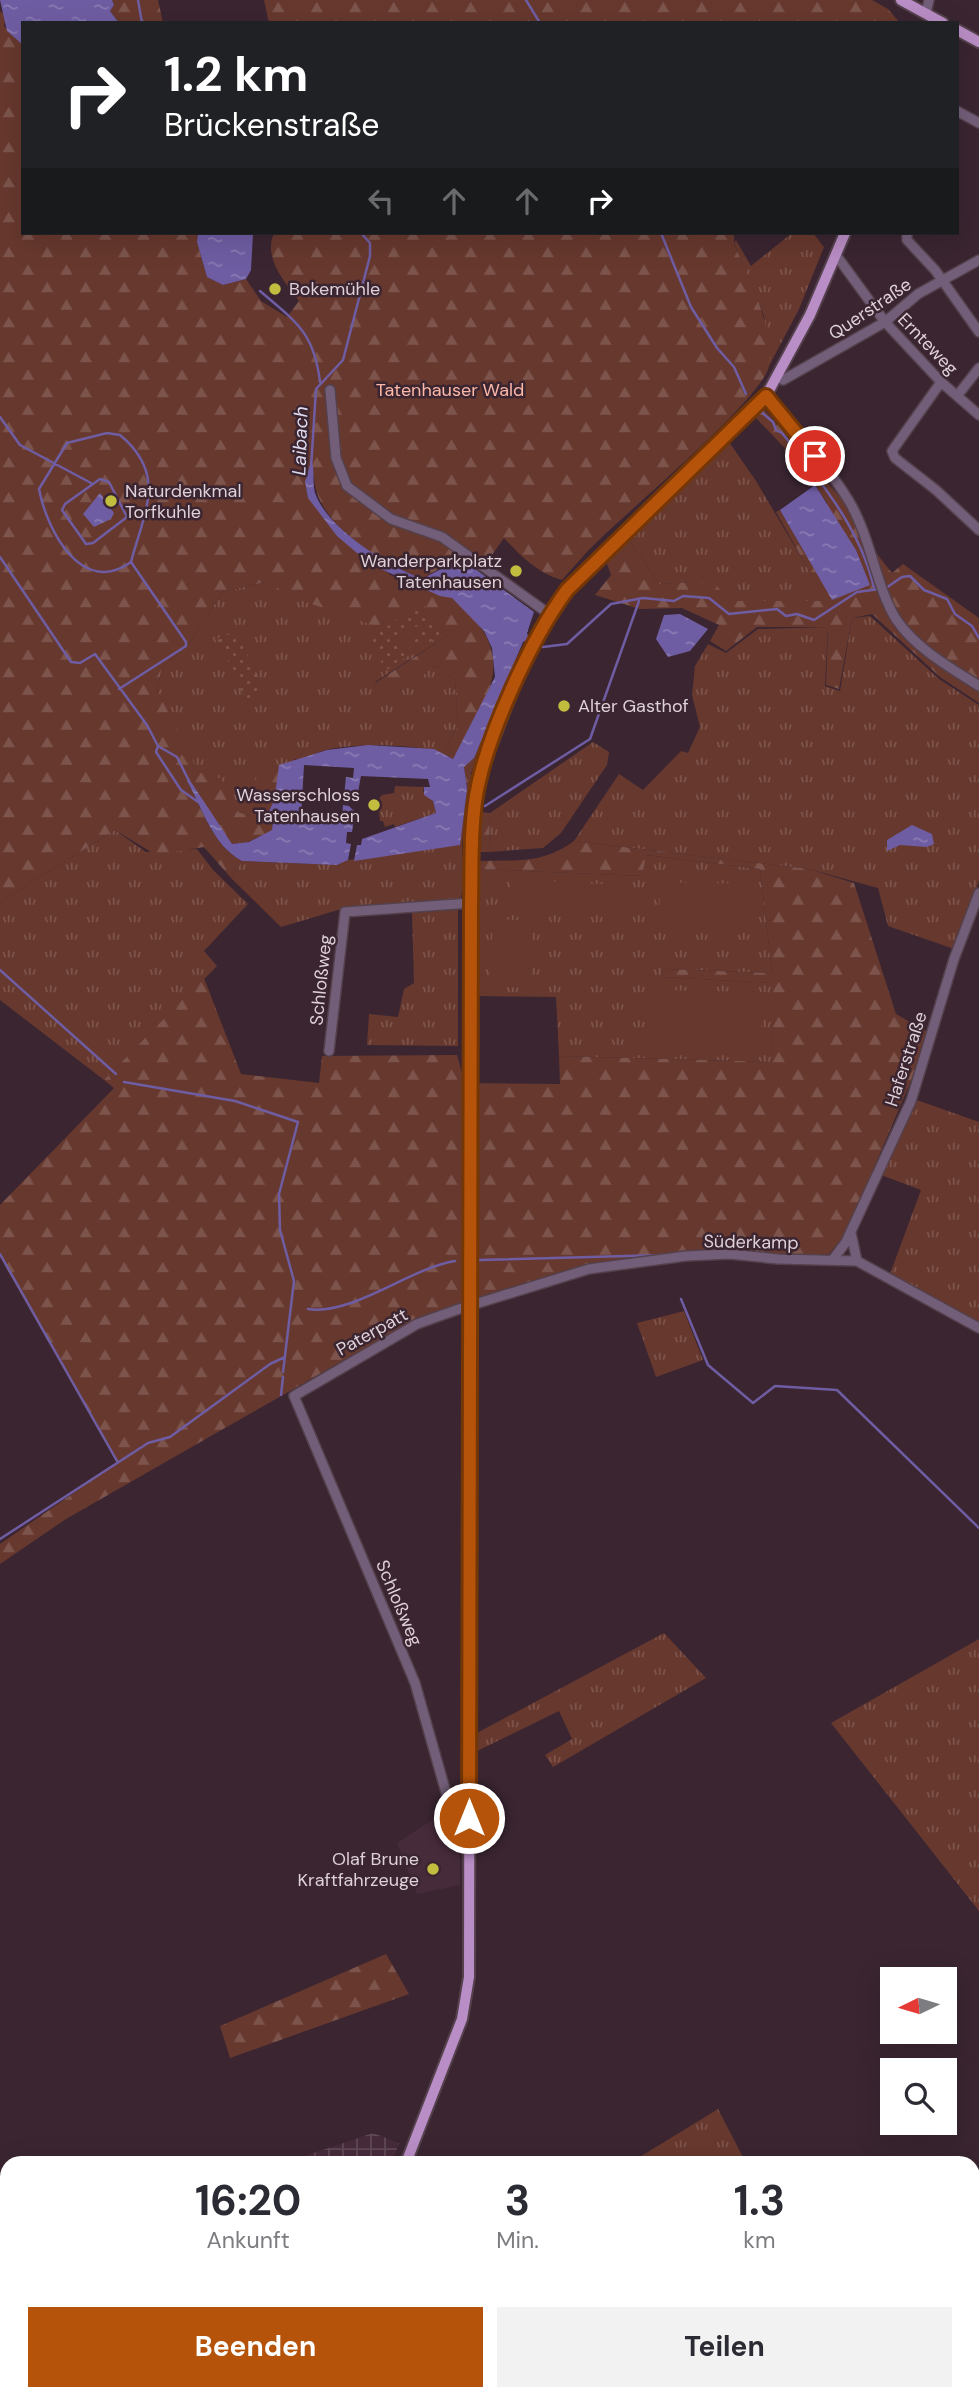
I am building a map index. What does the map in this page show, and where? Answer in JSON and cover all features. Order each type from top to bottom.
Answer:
[{"type":"main road","points":[[901,0],[924,18]]},
{"type":"main road","points":[[959,31],[979,42]]},
{"type":"main road","points":[[409,2156],[467,2000],[471,903],[473,821],[481,772],[514,687],[549,614],[584,572],[766,396],[778,377],[844,235]]},
{"type":"street","points":[[924,18],[929,0]]},
{"type":"street","points":[[959,112],[979,123]]},
{"type":"street","points":[[907,235],[907,240],[942,279],[979,331]]},
{"type":"street","name":"Ernteweg","points":[[836,255],[885,322],[941,382],[979,415]]},
{"type":"street","name":"Querstraße","points":[[778,377],[791,378],[885,322],[942,279],[979,260]]},
{"type":"street","points":[[957,396],[979,368]]},
{"type":"street","points":[[941,382],[892,452],[895,458],[979,530]]},
{"type":"street","points":[[330,390],[336,458],[347,486],[391,519],[442,537],[549,614]]},
{"type":"street","points":[[766,396],[848,500],[870,544],[883,588],[897,621],[910,636],[979,686]]},
{"type":"street","name":"Haferstraße","points":[[834,1258],[851,1231],[911,1101],[954,959],[979,893]]},
{"type":"street","name":"Schloßweg","points":[[329,1051],[345,912],[471,903]]},
{"type":"street","points":[[851,1231],[857,1261]]},
{"type":"street","name":"Süderkamp","points":[[470,1305],[589,1269],[648,1261],[729,1254],[778,1259],[834,1258],[857,1261],[979,1328]]},
{"type":"street","name":"Paterpatt","points":[[294,1396],[417,1324],[470,1305]]},
{"type":"street","name":"Schloßweg","points":[[294,1396],[415,1683],[447,1796],[454,1811],[469,1818]]},
{"type":"shaded area","points":[[449,1809],[459,1819],[460,1885],[417,1894],[397,1843]]},
{"type":"shaded area","points":[[373,2133],[399,2143],[394,2156],[305,2156]]},
{"type":"green space","points":[[112,0],[158,0],[163,21],[118,21],[110,11],[114,5]]},
{"type":"green space","points":[[264,0],[872,0],[888,9],[898,21],[269,21]]},
{"type":"green space","name":"Tatenhauser Wald","points":[[0,11],[6,16],[4,26],[21,43],[21,235],[198,235],[197,242],[207,277],[223,285],[246,279],[261,301],[287,317],[299,301],[273,260],[271,242],[273,235],[734,235],[734,244],[764,320],[770,352],[769,366],[744,403],[720,428],[593,546],[562,580],[537,568],[504,538],[480,572],[457,563],[444,566],[422,579],[388,562],[353,539],[337,525],[325,509],[317,492],[314,474],[305,482],[308,498],[381,568],[398,579],[452,598],[475,620],[487,638],[493,655],[489,689],[455,756],[446,746],[458,726],[455,680],[438,666],[407,688],[395,691],[379,688],[375,683],[447,636],[420,600],[378,627],[303,601],[266,582],[222,592],[188,646],[162,667],[157,690],[199,773],[215,776],[225,784],[238,812],[243,814],[263,804],[265,796],[259,793],[255,775],[261,767],[271,762],[279,765],[274,801],[267,818],[273,822],[272,831],[248,842],[232,844],[187,781],[216,836],[223,846],[242,861],[231,878],[204,847],[156,855],[115,830],[0,902]]},
{"type":"green space","points":[[790,235],[815,235],[824,247],[799,309],[769,366],[764,316],[734,243],[736,240],[751,266]]},
{"type":"green space","points":[[763,408],[845,503],[871,555],[877,554],[892,573],[903,564],[979,618],[979,703],[940,677],[872,614],[852,618],[839,689],[826,685],[828,627],[757,627],[726,651],[710,641],[719,625],[682,608],[640,609],[595,595],[611,575],[605,558],[627,537],[659,584],[692,582],[716,585],[729,601],[826,601],[776,512],[780,510],[832,599],[827,503],[801,465],[755,417]]},
{"type":"green space","points":[[729,442],[756,481],[827,601],[729,601],[692,582],[659,584],[627,537]]},
{"type":"green space","points":[[266,582],[378,627],[420,599],[447,636],[375,682],[379,688],[401,690],[438,666],[455,680],[458,726],[446,746],[455,756],[453,759],[427,749],[372,745],[338,748],[295,759],[274,801],[232,844],[157,690],[162,667],[188,646],[222,592]]},
{"type":"green space","points":[[420,605],[429,618],[407,633],[402,632],[395,621]]},
{"type":"green space","points":[[870,616],[939,679],[979,705],[979,881],[954,949],[888,926],[878,888],[809,869],[574,841],[619,774],[643,790],[681,751],[688,753],[700,727],[692,695],[695,666],[708,644],[726,653],[758,629],[828,627],[825,686],[840,691],[852,618]]},
{"type":"green space","points":[[431,621],[441,635],[414,652],[407,641],[409,636]]},
{"type":"green space","points":[[392,623],[399,634],[398,639],[379,651],[363,643]]},
{"type":"green space","points":[[237,630],[263,691],[248,699],[243,694],[218,638]]},
{"type":"green space","points":[[526,640],[471,773],[462,844],[464,885],[460,901],[338,910],[281,927],[231,878],[242,861],[337,865],[348,860],[459,845],[467,789],[464,767]]},
{"type":"green space","points":[[400,642],[405,643],[411,654],[382,673],[381,654]]},
{"type":"green space","points":[[593,742],[609,752],[607,765],[561,833],[543,848],[489,852],[490,813]]},
{"type":"green space","points":[[395,786],[424,787],[423,792],[433,801],[436,813],[395,827],[394,824],[385,827],[383,821],[380,821],[378,800],[382,795],[394,793]]},
{"type":"green space","points":[[481,812],[490,813],[489,852],[480,852]]},
{"type":"green space","points":[[115,830],[146,852],[197,849],[213,870],[248,904],[204,951],[217,966],[104,1080],[0,1000],[0,902]]},
{"type":"green space","points":[[574,841],[809,869],[854,883],[896,1014],[931,1034],[846,1233],[829,1254],[777,1257],[731,1250],[588,1266],[480,1298],[475,1294],[461,1303],[414,1320],[66,1519],[0,1564],[0,1544],[117,1463],[0,1257],[0,1205],[114,1088],[104,1080],[204,978],[241,1074],[319,1083],[322,1056],[457,1055],[465,1083],[560,1084],[559,1056],[772,1062],[773,983],[662,977],[663,969],[772,973],[760,869],[646,855],[642,876],[478,869],[480,861],[540,857]]},
{"type":"green space","points":[[645,855],[760,869],[772,973],[663,969],[662,977],[774,983],[772,1062],[559,1056],[556,997],[476,996],[478,869],[641,876]]},
{"type":"green space","points":[[512,879],[634,886],[632,913],[510,905]]},
{"type":"green space","points":[[660,882],[752,884],[751,930],[659,928]]},
{"type":"green space","points":[[458,909],[458,1046],[367,1045],[369,1014],[398,1017],[404,989],[414,983],[412,913]]},
{"type":"green space","points":[[493,919],[533,921],[530,988],[490,986]]},
{"type":"green space","points":[[653,990],[764,992],[759,1056],[648,1049]]},
{"type":"green space","points":[[914,1099],[979,1122],[979,1323],[890,1274],[921,1190],[881,1175]]},
{"type":"green space","points":[[684,1311],[703,1360],[656,1377],[637,1323]]},
{"type":"green space","points":[[664,1633],[706,1678],[553,1767],[545,1755],[572,1739],[559,1711],[477,1751],[477,1733]]},
{"type":"green space","points":[[979,1639],[979,1911],[831,1723]]},
{"type":"green space","points":[[386,1954],[409,1994],[230,2058],[220,2026]]},
{"type":"green space","points":[[718,2109],[742,2156],[641,2156]]},
{"type":"water","points":[[0,0],[112,0],[114,5],[110,11],[118,21],[21,21],[21,43],[7,31]]},
{"type":"water","points":[[198,235],[253,235],[251,270],[246,279],[223,285],[207,277],[197,242]]},
{"type":"water","points":[[310,465],[313,466],[315,493],[322,507],[332,520],[361,545],[422,579],[456,561],[467,563],[534,612],[527,633],[529,639],[523,642],[474,758],[464,767],[467,789],[460,845],[354,861],[357,845],[361,845],[362,839],[436,813],[433,801],[424,795],[424,787],[430,787],[428,779],[361,776],[358,792],[344,796],[346,777],[353,778],[354,768],[304,765],[301,819],[342,820],[343,805],[349,806],[355,812],[352,832],[347,832],[346,843],[351,844],[348,860],[337,865],[242,861],[223,846],[209,826],[187,781],[189,779],[232,844],[249,842],[272,830],[273,822],[266,817],[274,801],[279,765],[327,750],[368,745],[434,749],[453,759],[495,677],[492,648],[484,631],[452,598],[440,596],[370,564],[337,536],[308,498],[305,482]]},
{"type":"water","points":[[815,485],[856,550],[870,585],[832,600],[780,510]]},
{"type":"water","points":[[100,493],[114,513],[111,519],[94,527],[83,514]]},
{"type":"water","points":[[680,614],[708,629],[690,651],[668,657],[656,639],[664,615]]},
{"type":"water","points":[[912,825],[932,834],[934,844],[927,847],[900,845],[887,851],[887,840]]},
{"type":"waterway","name":"Laibach","points":[[138,0],[142,21]]},
{"type":"waterway","points":[[526,0],[539,21]]},
{"type":"waterway","name":"Laibach","points":[[311,468],[316,389],[343,360],[370,256],[370,243],[363,235]]},
{"type":"waterway","points":[[662,235],[691,307],[717,348],[734,367],[746,394]]},
{"type":"waterway","points":[[260,291],[293,320],[308,339],[320,382]]},
{"type":"waterway","points":[[759,410],[773,422],[776,430],[782,433],[837,506],[859,545],[874,588]]},
{"type":"waterway","points":[[0,417],[20,445],[91,483]]},
{"type":"waterway","points":[[119,689],[186,646],[186,642],[131,562],[146,510],[148,480],[144,465],[135,450],[120,435],[107,433],[67,443],[39,489],[43,506],[59,540],[82,565],[97,571],[113,571],[131,562]]},
{"type":"waterway","points":[[100,479],[109,482],[127,517],[93,543],[86,544],[62,510],[65,504],[100,479]]},
{"type":"waterway","name":"Laibach","points":[[0,557],[71,662],[80,663],[95,654],[147,725],[158,746],[177,757],[189,781]]},
{"type":"waterway","name":"Laibach","points":[[886,588],[902,577],[910,576],[924,590],[947,599],[955,614],[972,626],[979,638]]},
{"type":"waterway","name":"Laibach","points":[[543,647],[567,644],[611,604],[643,598],[674,601],[683,596],[709,598],[729,614],[777,609],[786,616],[797,614],[814,620],[857,592],[880,589]]},
{"type":"waterway","name":"Laibach","points":[[485,806],[590,739],[639,601]]},
{"type":"waterway","name":"Laibach","points":[[158,746],[156,752],[181,790],[201,804]]},
{"type":"waterway","points":[[0,970],[116,1074]]},
{"type":"waterway","points":[[124,1082],[235,1101],[298,1122],[279,1194],[280,1230],[294,1281],[283,1372]]},
{"type":"waterway","points":[[0,1254],[117,1461]]},
{"type":"waterway","points":[[478,1260],[663,1255]]},
{"type":"waterway","points":[[308,1309],[325,1309],[362,1299],[419,1272],[455,1261]]},
{"type":"waterway","points":[[681,1299],[708,1365],[753,1403],[775,1386],[837,1390],[979,1528]]},
{"type":"waterway","points":[[0,1539],[148,1443],[170,1437],[270,1364],[285,1357]]},
{"type":"waterway","points":[[281,1395],[283,1377]]},
{"type":"place","name":"Bokemühle","points":[[275,289]]},
{"type":"place","name":"Naturdenkmal Torfkuhle","points":[[111,501]]},
{"type":"place","name":"Wanderparkplatz Tatenhausen","points":[[516,571]]},
{"type":"place","name":"Alter Gasthof","points":[[564,706]]},
{"type":"place","name":"Wasserschloss Tatenhausen","points":[[374,805]]},
{"type":"place","name":"Olaf Brune Kraftfahrzeuge","points":[[433,1869]]},
{"type":"route","points":[[469,1818],[471,903],[473,821],[481,772],[532,648],[549,614],[567,590],[766,396],[815,456]]}]
